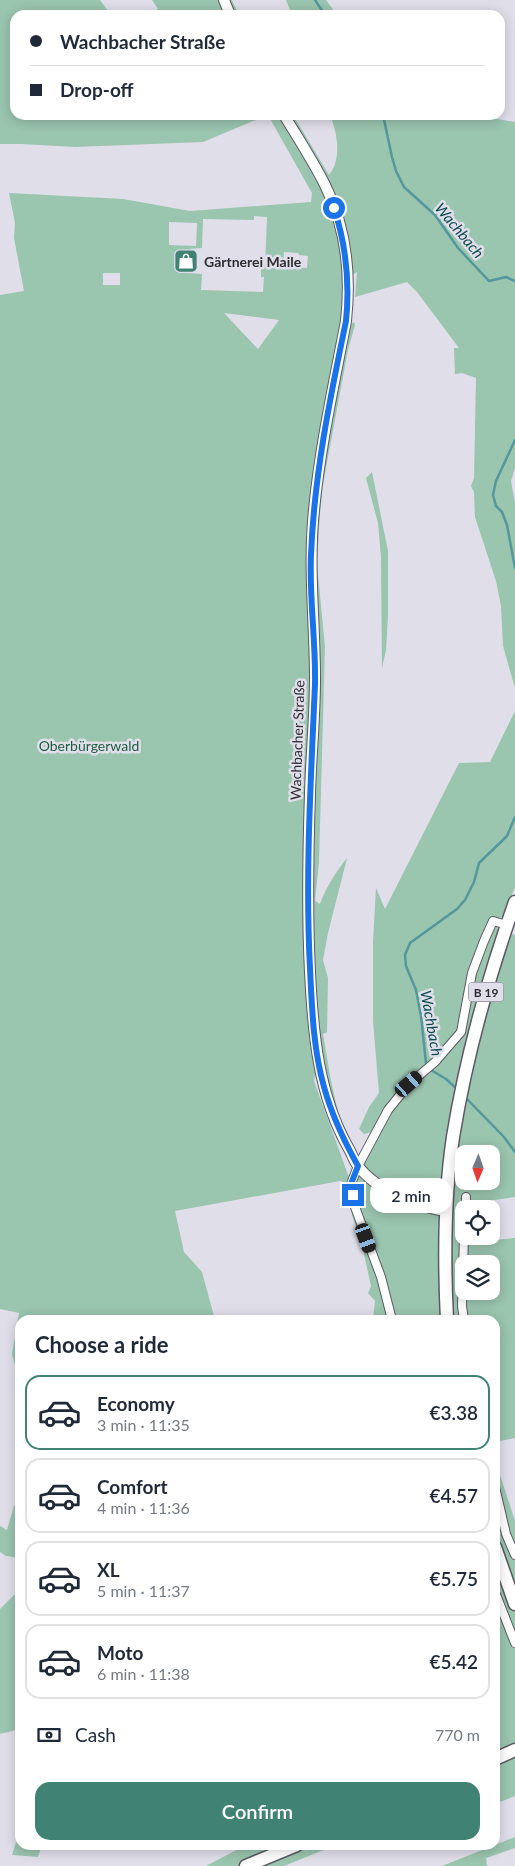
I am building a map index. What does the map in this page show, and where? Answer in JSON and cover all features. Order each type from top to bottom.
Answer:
[{"type":"main road","name":"B 19","points":[[447,1315],[446,1211],[453,1138],[475,1031],[515,902]]},
{"type":"main road","points":[[500,1562],[515,1604]]},
{"type":"main road","points":[[500,1757],[515,1750]]},
{"type":"main road","points":[[246,1866],[285,1850]]},
{"type":"street","name":"Wachbacher Straße","points":[[287,120],[317,169],[333,204],[342,234],[349,296],[318,479],[311,557],[315,681],[308,890],[312,1010],[317,1056],[333,1116],[358,1166],[373,1180],[409,1202],[446,1211]]},
{"type":"street","points":[[391,1315],[381,1277],[355,1207],[351,1184],[358,1166],[388,1110],[409,1084],[435,1062],[460,1032],[472,973],[484,941],[494,921],[507,925]]},
{"type":"street","points":[[463,1315],[464,1245]]},
{"type":"street","points":[[500,1508],[506,1534],[515,1555]]},
{"type":"street","points":[[500,1605],[515,1643]]},
{"type":"green space","points":[[0,0],[100,0],[107,10],[10,10],[10,120],[257,120],[203,142],[75,147],[0,144]]},
{"type":"green space","points":[[152,0],[232,0],[237,10],[156,10],[158,9]]},
{"type":"green space","points":[[286,0],[326,0],[333,10],[290,10]]},
{"type":"green space","name":"Oberbürgerwald","points":[[271,120],[296,120],[329,175],[335,165],[337,152],[336,133],[332,120],[503,120],[515,122],[515,468],[511,481],[515,503],[515,688],[503,646],[501,606],[496,581],[475,517],[474,492],[471,486],[474,478],[476,378],[462,373],[455,374],[454,348],[459,348],[417,292],[407,282],[355,297],[357,272],[348,277],[346,327],[354,322],[355,325],[348,350],[323,484],[317,564],[325,647],[319,862],[315,901],[320,904],[332,880],[347,858],[323,960],[328,978],[327,1032],[323,1034],[339,1116],[361,1161],[376,1131],[364,1134],[359,1129],[369,1107],[379,1093],[373,1021],[373,942],[376,888],[385,909],[459,763],[490,762],[515,711],[515,887],[503,916],[494,921],[498,930],[494,965],[512,934],[515,935],[515,1197],[494,1200],[455,1200],[455,1245],[500,1245],[500,1239],[515,1238],[515,1438],[500,1441],[500,1315],[374,1315],[375,1301],[368,1293],[371,1286],[360,1236],[347,1195],[351,1184],[340,1181],[175,1211],[184,1252],[202,1272],[214,1315],[19,1315],[19,1313],[0,1309],[0,295],[24,291],[14,238],[15,223],[9,193],[123,199],[190,211],[311,202],[312,193]],"holes":[[[254,216],[267,217],[265,267],[261,267],[261,277],[264,277],[263,292],[201,290],[202,274],[188,273],[188,249],[202,248],[203,219],[254,220]],[[169,222],[197,223],[196,246],[169,245]],[[284,252],[308,256],[307,268],[283,267]],[[103,273],[120,273],[120,285],[103,285]],[[224,313],[279,320],[258,349]],[[317,1059],[358,1166],[351,1183],[314,1081]]]},
{"type":"green space","points":[[372,472],[388,551],[388,615],[386,650],[382,668],[381,557],[378,523],[366,478]]},
{"type":"green space","points":[[15,1336],[15,1365],[12,1354]]},
{"type":"green space","points":[[500,1475],[515,1521],[515,1796],[500,1802]]},
{"type":"green space","points":[[15,1504],[15,1557],[6,1556],[0,1552],[0,1526],[7,1530]]},
{"type":"green space","points":[[15,1594],[15,1730],[0,1734],[0,1609]]},
{"type":"green space","points":[[515,1837],[515,1848],[486,1858],[487,1866],[442,1866],[482,1850],[500,1850],[500,1843]]},
{"type":"green space","points":[[15,1845],[15,1850],[40,1850],[38,1857],[12,1855]]},
{"type":"green space","points":[[236,1850],[324,1850],[284,1866],[206,1866]]},
{"type":"waterway","name":"Wachbach","points":[[315,0],[322,10]]},
{"type":"waterway","name":"Wachbach","points":[[384,120],[396,171],[404,187],[435,215],[458,248],[489,281],[506,277],[515,281]]},
{"type":"waterway","name":"Wachbach","points":[[515,440],[496,481],[493,495],[496,506],[502,512],[507,525],[515,568]]},
{"type":"waterway","name":"Wachbach","points":[[457,1089],[446,1079],[431,1070],[426,1063],[416,990],[406,966],[405,955],[410,943],[457,909],[465,900],[474,882],[479,863],[507,836],[515,817]]},
{"type":"waterway","name":"Wachbach","points":[[464,1096],[504,1137],[515,1152]]},
{"type":"place","name":"Gärtnerei Maile","points":[[186,261]]},
{"type":"route","points":[[334,208],[347,260],[349,296],[314,510],[311,557],[315,681],[310,798],[308,929],[312,1010],[317,1056],[333,1116],[358,1166],[351,1184],[353,1195]]}]
